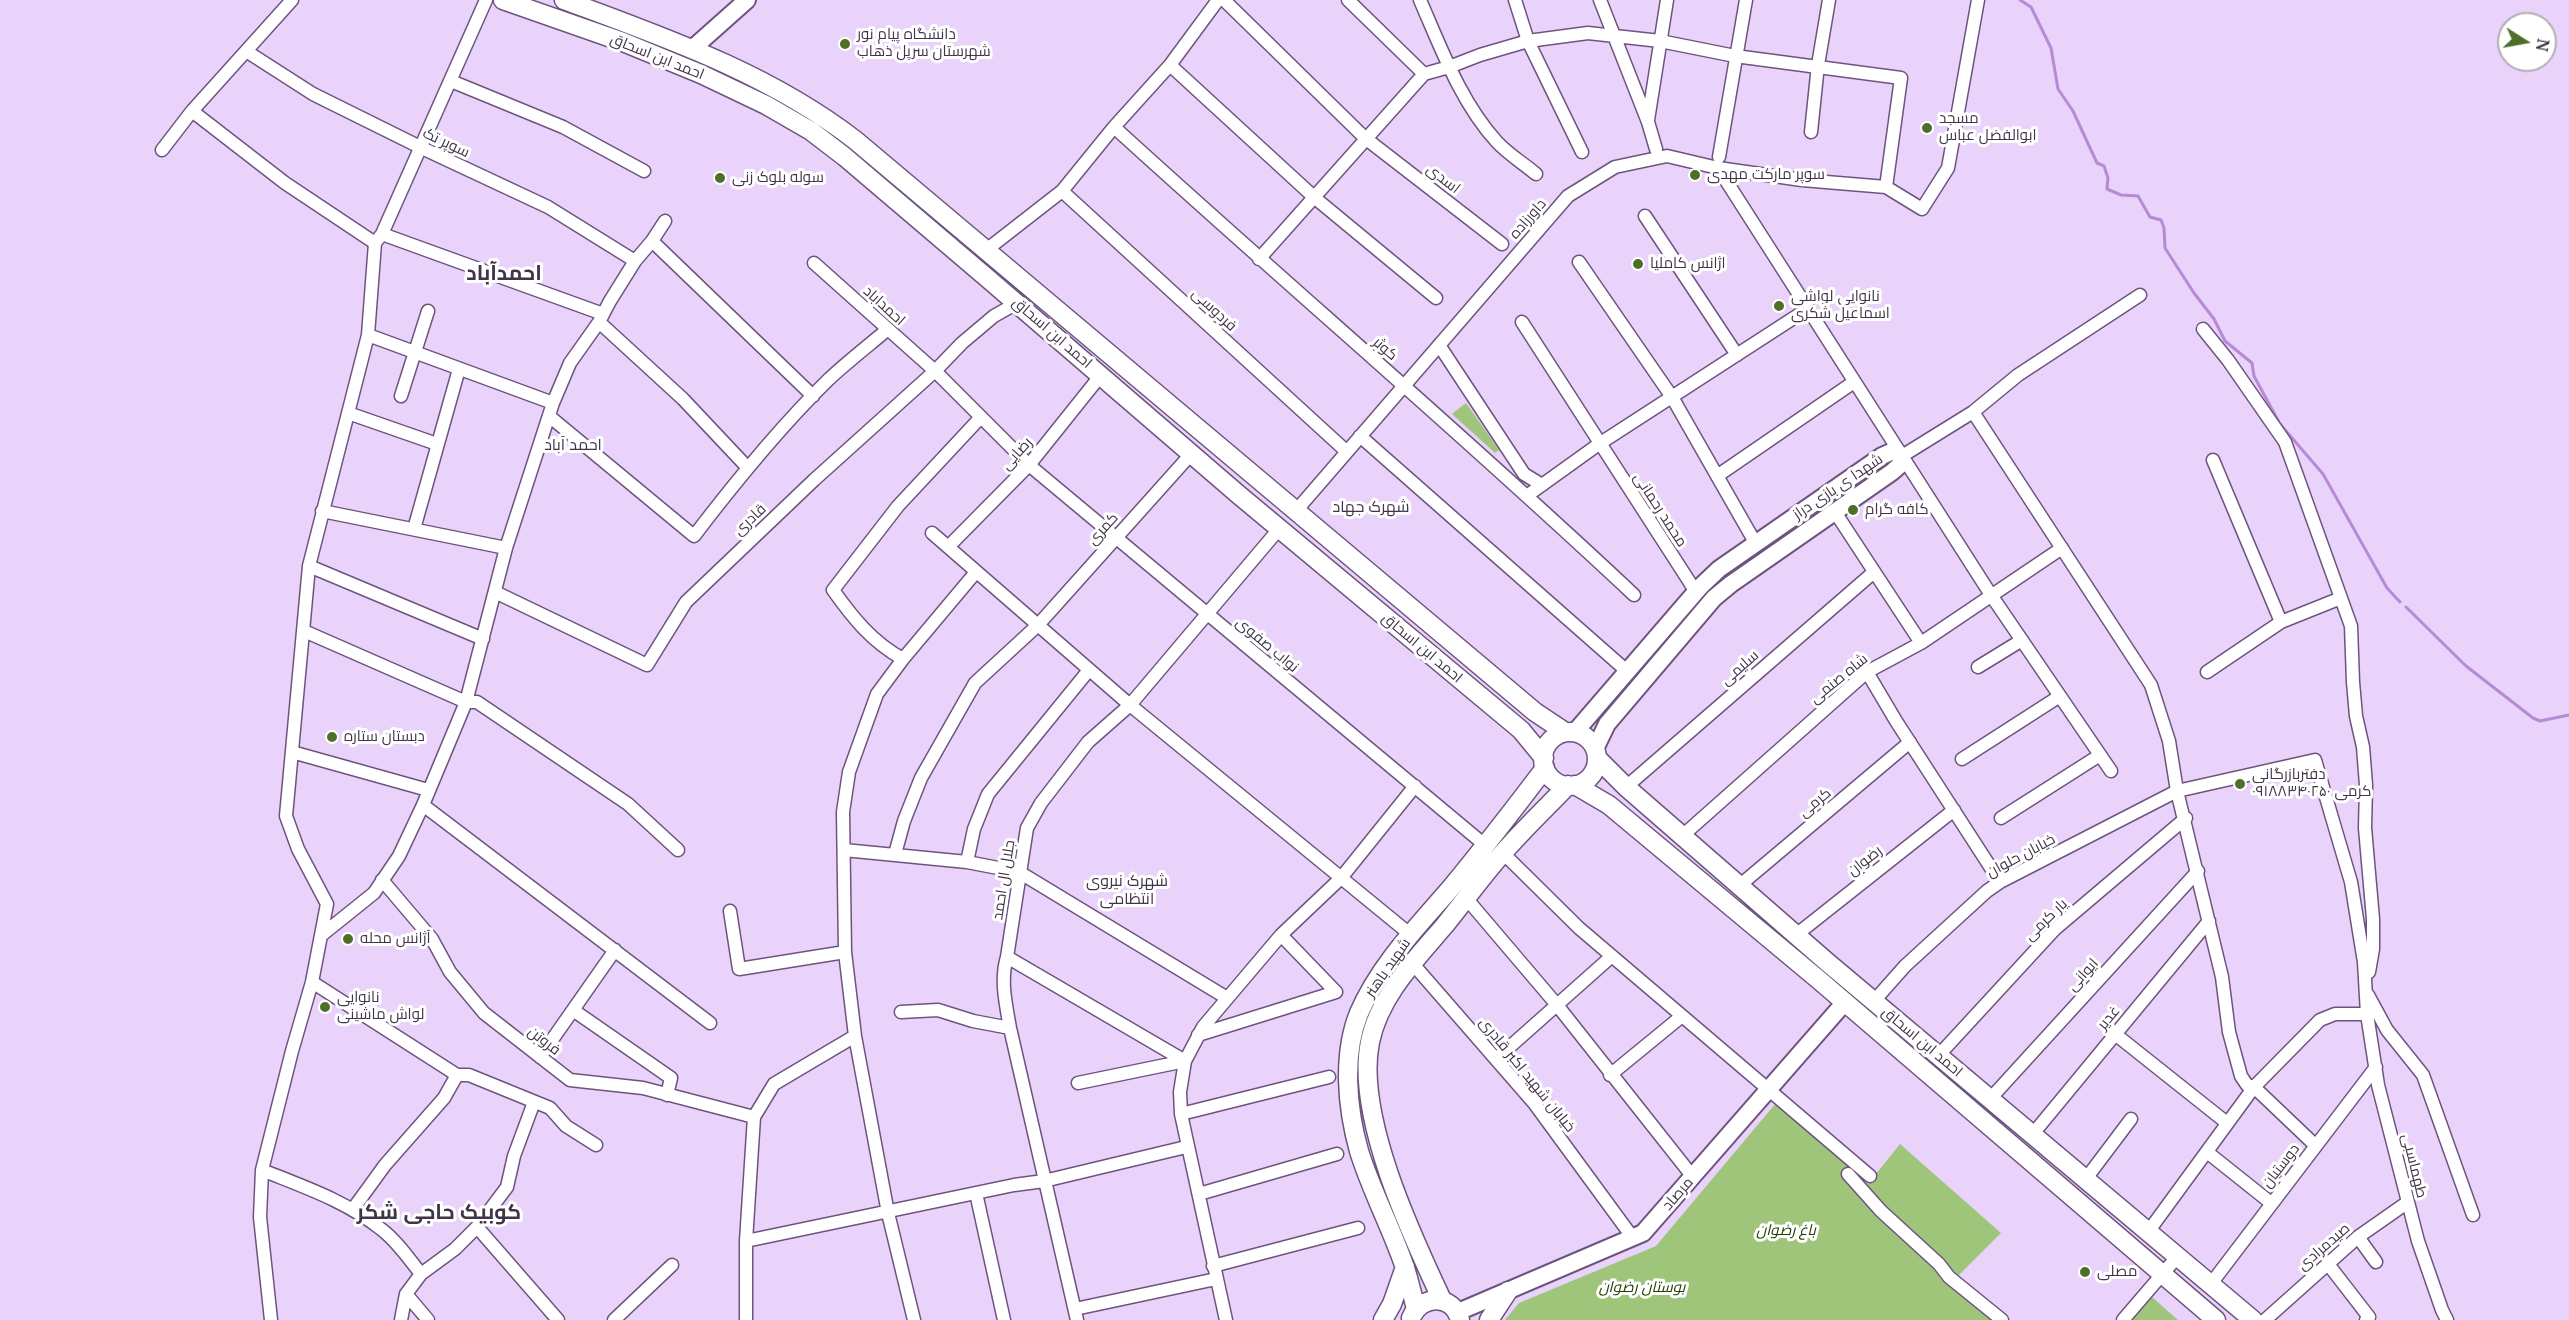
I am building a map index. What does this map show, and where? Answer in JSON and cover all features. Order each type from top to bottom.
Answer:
[{"type":"main road","name":"احمد ابن اسحاق","points":[[503,0],[622,42],[701,74],[812,131],[986,276],[1279,529],[1521,730],[1545,763]]},
{"type":"main road","name":"احمد ابن اسحاق","points":[[564,0],[692,49],[773,86],[820,113],[1535,712],[1570,732]]},
{"type":"main road","points":[[986,276],[993,277],[1000,268],[992,256]]},
{"type":"main road","points":[[1017,303],[1015,298],[1018,290],[1022,288],[1032,290]]},
{"type":"main road","points":[[1570,732],[1584,735],[1596,753],[1593,773],[1582,783],[1572,785],[1554,780],[1545,763],[1550,741],[1570,732]]},
{"type":"main road","name":"احمد ابن اسحاق","points":[[1596,753],[1626,787],[1682,837],[1990,1100],[2253,1320]]},
{"type":"main road","name":"شهید باهنر","points":[[1411,1317],[1405,1267],[1359,1151],[1348,1071],[1350,1042],[1358,1014],[1370,989],[1396,954],[1486,846],[1545,763]]},
{"type":"main road","name":"احمد ابن اسحاق","points":[[1572,785],[1609,805],[1845,1002],[2216,1320]]},
{"type":"main road","name":"شهید باهنر","points":[[1442,1300],[1423,1260],[1378,1145],[1367,1069],[1369,1043],[1376,1019],[1389,996],[1412,965],[1503,854],[1572,785]]},
{"type":"main road","points":[[1415,931],[1431,941]]},
{"type":"main road","points":[[1396,954],[1406,955],[1412,965]]},
{"type":"main road","points":[[1383,1320],[1392,1304],[1405,1267]]},
{"type":"main road","points":[[1489,1320],[1508,1291]]},
{"type":"main road","points":[[1411,1317],[1428,1301],[1442,1300],[1454,1307],[1459,1316]]},
{"type":"street","points":[[162,150],[192,111],[292,0]]},
{"type":"street","points":[[271,1320],[260,1217],[262,1170],[312,982],[327,904],[298,849],[286,816],[309,566],[368,335],[379,238],[422,148],[486,0]]},
{"type":"street","points":[[692,49],[747,0]]},
{"type":"street","points":[[992,256],[1062,191],[1170,65],[1218,0]]},
{"type":"street","name":"اسدی","points":[[1224,0],[1365,138],[1502,244]]},
{"type":"street","points":[[1348,0],[1424,74]]},
{"type":"street","points":[[1420,0],[1449,67],[1474,110],[1497,142],[1536,174]]},
{"type":"street","points":[[1515,0],[1528,41],[1582,152]]},
{"type":"street","points":[[1600,0],[1648,122],[1656,149]]},
{"type":"street","points":[[1648,122],[1667,0]]},
{"type":"street","points":[[1746,0],[1718,162],[1806,310],[1991,595],[2110,771]]},
{"type":"street","points":[[1811,132],[1818,66],[1829,0]]},
{"type":"street","points":[[1259,259],[1316,198],[1365,138],[1424,74],[1528,41],[1588,33],[1660,41],[1735,56],[1901,78],[1886,187],[1922,209],[1948,168],[1978,0]]},
{"type":"street","name":"سوپر تک","points":[[246,51],[313,94],[548,207],[635,261]]},
{"type":"street","points":[[1170,65],[1316,198],[1437,298]]},
{"type":"street","points":[[451,81],[563,127],[644,171]]},
{"type":"street","points":[[192,111],[285,183],[379,238],[601,318],[683,399],[747,467]]},
{"type":"street","name":"کوثر","points":[[1114,128],[1259,259],[1528,495],[1634,595]]},
{"type":"street","name":"داورزاده","points":[[1295,512],[1568,196],[1615,167],[1667,156],[1718,162],[1802,180],[1886,187]]},
{"type":"street","name":"فردوسی","points":[[1062,191],[1346,451]]},
{"type":"street","points":[[1645,216],[1737,355]]},
{"type":"street","points":[[323,934],[374,893],[399,856],[423,805],[465,702],[506,548],[549,416],[570,363],[601,318],[635,261],[652,241],[664,221]]},
{"type":"street","points":[[652,241],[813,396]]},
{"type":"street","points":[[1579,262],[1672,397],[1756,544]]},
{"type":"street","name":"احمداباد","points":[[814,263],[934,371],[981,417]]},
{"type":"street","points":[[1902,456],[1973,412],[2018,375],[2140,295]]},
{"type":"street","name":"قادری","points":[[495,592],[647,664],[686,602],[962,343],[986,323],[1017,303]]},
{"type":"street","points":[[1528,495],[1599,444],[1806,310]]},
{"type":"street","points":[[401,396],[429,311]]},
{"type":"street","name":"محمد رحمانی","points":[[1522,322],[1696,592]]},
{"type":"street","points":[[549,416],[694,536],[747,467],[813,396],[829,379],[888,329]]},
{"type":"street","points":[[2203,329],[2228,360],[2285,442],[2351,626],[2356,716],[2363,747],[2366,785],[2365,828],[2373,949],[2366,992],[2387,1030],[2423,1075],[2473,1215]]},
{"type":"street","points":[[368,335],[554,403]]},
{"type":"street","points":[[1438,345],[1524,474],[1542,485]]},
{"type":"street","points":[[414,529],[459,369]]},
{"type":"street","name":"رضایی","points":[[948,547],[1029,465],[1101,375]]},
{"type":"street","points":[[1717,476],[1854,382]]},
{"type":"street","points":[[1973,412],[2151,685],[2169,741],[2177,791],[2186,818],[2222,977],[2229,1032],[2241,1076],[2247,1085],[2254,1087],[2316,1146]]},
{"type":"street","points":[[348,413],[437,444]]},
{"type":"street","points":[[903,659],[885,649],[858,624],[833,590],[898,506],[981,417]]},
{"type":"street","name":"نواب صفوی","points":[[981,417],[1029,465],[1486,846]]},
{"type":"street","points":[[1360,436],[1628,672]]},
{"type":"street","name":"شهدا ی بازی دراز","points":[[1570,732],[1628,672],[1696,592],[1719,569],[1882,456],[1893,451],[1902,456],[1900,465],[1892,472],[1714,598],[1607,724],[1596,753]]},
{"type":"street","name":"کمری","points":[[895,854],[904,821],[921,778],[975,683],[1038,625],[1192,453]]},
{"type":"street","points":[[2213,459],[2281,622]]},
{"type":"street","points":[[322,511],[506,548]]},
{"type":"street","points":[[1835,512],[1921,643]]},
{"type":"street","name":"جلال ال احمد","points":[[1076,1315],[1010,1028],[1003,970],[1027,828],[1041,803],[1088,742],[1130,705],[1279,529]]},
{"type":"street","points":[[932,533],[1130,705],[1341,878],[1415,931]]},
{"type":"street","name":"شاه صنمی","points":[[1682,837],[1867,672],[1921,643],[2062,548]]},
{"type":"street","points":[[309,566],[483,639]]},
{"type":"street","points":[[914,1320],[888,1213],[855,1036],[845,952],[843,812],[849,772],[877,694],[903,659],[976,572]]},
{"type":"street","name":"سلیمی","points":[[1626,787],[1874,572]]},
{"type":"street","points":[[2206,672],[2281,622],[2341,598]]},
{"type":"street","points":[[304,631],[465,702],[477,702],[628,804],[678,850]]},
{"type":"street","points":[[1978,667],[2022,640]]},
{"type":"street","points":[[966,862],[974,829],[988,794],[1089,670]]},
{"type":"street","points":[[1867,672],[2000,882]]},
{"type":"street","points":[[1962,759],[2060,696]]},
{"type":"street","name":"کرمی","points":[[1739,886],[1910,742]]},
{"type":"street","points":[[292,752],[428,790]]},
{"type":"street","points":[[2001,818],[2100,755]]},
{"type":"street","name":"خیابان حلوان","points":[[1874,1001],[1905,966],[1987,891],[2000,882],[2177,791],[2315,760],[2351,882],[2364,962],[2366,992]]},
{"type":"street","points":[[1226,1320],[1199,1194],[1186,1147],[1180,1092],[1185,1061],[1198,1035],[1227,998],[1281,935],[1341,878],[1415,786]]},
{"type":"street","points":[[423,805],[710,1023]]},
{"type":"street","name":"رضوان","points":[[1796,935],[1954,810]]},
{"type":"street","name":"یار کرمی","points":[[1938,1056],[2055,929],[2186,818]]},
{"type":"street","points":[[844,850],[966,862],[1019,872],[1227,998]]},
{"type":"street","points":[[1503,854],[1579,928],[1870,1176]]},
{"type":"street","name":"ایوانی","points":[[1990,1100],[2198,871]]},
{"type":"street","name":"فروتن","points":[[382,880],[432,939],[450,972],[484,1013],[570,1080],[643,1088],[754,1117]]},
{"type":"street","points":[[1466,898],[1557,1005],[1610,1075],[1693,1176]]},
{"type":"street","points":[[730,911],[740,969],[845,952]]},
{"type":"street","name":"غدیر","points":[[2032,1135],[2209,921]]},
{"type":"street","points":[[1198,1035],[1336,992],[1281,935]]},
{"type":"street","points":[[540,1057],[615,950]]},
{"type":"street","points":[[1496,1059],[1612,956]]},
{"type":"street","points":[[1007,957],[1185,1061]]},
{"type":"street","name":"خیابان شهید اکبر قادری","points":[[1412,965],[1534,1103],[1633,1238]]},
{"type":"street","points":[[312,982],[457,1075],[469,1075],[550,1108],[566,1126],[596,1145]]},
{"type":"street","name":"طهماسبی","points":[[2366,992],[2367,1014],[2378,1085],[2418,1241],[2447,1320]]},
{"type":"street","name":"مرصاد","points":[[1459,1316],[1508,1291],[1643,1233],[1845,1002]]},
{"type":"street","points":[[573,1010],[670,1078],[667,1095]]},
{"type":"street","points":[[901,1012],[938,1010],[973,1021],[1010,1028]]},
{"type":"street","points":[[2148,1233],[2254,1087],[2320,1020],[2335,1014],[2367,1014]]},
{"type":"street","points":[[1610,1075],[1682,1016]]},
{"type":"street","points":[[2115,1034],[2227,1123]]},
{"type":"street","points":[[746,1320],[746,1242],[754,1117],[774,1084],[855,1036]]},
{"type":"street","points":[[1078,1083],[1185,1061]]},
{"type":"street","name":"دوستیان","points":[[2210,1285],[2376,1067]]},
{"type":"street","points":[[353,1209],[385,1165],[444,1098],[457,1075]]},
{"type":"street","points":[[1181,1114],[1329,1077]]},
{"type":"street","points":[[401,1320],[406,1294],[422,1274],[455,1249],[477,1227],[507,1187],[513,1156],[534,1102]]},
{"type":"street","points":[[2085,1180],[2131,1119]]},
{"type":"street","points":[[746,1242],[976,1193],[1044,1181],[1186,1147]]},
{"type":"street","points":[[2206,1152],[2271,1203]]},
{"type":"street","points":[[1199,1194],[1337,1154]]},
{"type":"street","points":[[262,1170],[333,1198],[353,1209],[383,1230],[422,1274]]},
{"type":"street","points":[[1848,1174],[1881,1211],[1949,1276],[2002,1320]]},
{"type":"street","points":[[976,1193],[1004,1320]]},
{"type":"street","name":"صیدمرادی","points":[[2265,1320],[2358,1237],[2408,1202]]},
{"type":"street","points":[[477,1227],[558,1320]]},
{"type":"street","points":[[1213,1266],[1358,1228]]},
{"type":"street","points":[[2358,1237],[2376,1262]]},
{"type":"street","points":[[2123,1320],[2177,1257]]},
{"type":"street","points":[[2328,1263],[2369,1317],[2366,1320]]},
{"type":"street","points":[[614,1320],[672,1265]]},
{"type":"street","points":[[1076,1315],[1216,1279]]},
{"type":"street","points":[[406,1294],[428,1320]]},
{"type":"green space","points":[[1466,403],[1499,450],[1495,453],[1452,414]]},
{"type":"green space","name":"باغ رضوان","points":[[1776,1103],[1868,1184],[1900,1144],[2001,1233],[1949,1285],[1991,1320],[1505,1320],[1519,1303],[1656,1246]]},
{"type":"green space","points":[[2152,1297],[2178,1320],[2131,1320]]},
{"type":"waterway","points":[[2020,0],[2031,7],[2051,48],[2058,89],[2073,111],[2097,163],[2104,166],[2108,178],[2107,189],[2121,195],[2138,196],[2150,217],[2161,220],[2164,228],[2165,248],[2214,319],[2225,341],[2252,363],[2254,376],[2280,424],[2323,474],[2387,588],[2400,602]]},
{"type":"waterway","points":[[2406,607],[2466,666],[2533,718],[2540,721],[2569,715]]},
{"type":"place","name":"دانشگاه پیام نور شهرستان سرپل ذهاب","points":[[845,44]]},
{"type":"place","name":"مسجد ابوالفضل عباس","points":[[1927,128]]},
{"type":"place","name":"سوپر مارکت مهدی","points":[[1695,175]]},
{"type":"place","name":"سوله بلوک زنی","points":[[720,178]]},
{"type":"place","name":"اژانس کاملیا","points":[[1638,264]]},
{"type":"place","name":"نانوایی لواشی اسماعیل شکری","points":[[1779,306]]},
{"type":"place","name":"کافه گرام","points":[[1853,510]]},
{"type":"place","name":"دبستان ستاره","points":[[332,737]]},
{"type":"place","name":"دفتربازرگانی کرمی ۰۹۱۸۸۳۴۰۲۵۰","points":[[2240,784]]},
{"type":"place","name":"آژانس محله","points":[[348,939]]},
{"type":"place","name":"نانوایی لواش ماشینی","points":[[325,1007]]},
{"type":"place","name":"مصلی","points":[[2085,1272]]},
{"type":"district","name":"احمدآباد","points":[[504,274]]},
{"type":"district","name":"احمد آباد","points":[[573,445]]},
{"type":"district","name":"شهرک جهاد","points":[[1371,507]]},
{"type":"district","name":"شهرک نیروی انتظامی","points":[[1127,890]]},
{"type":"district","name":"کوبیک حاجی شکر","points":[[439,1213]]},
{"type":"park label","name":"بوستان رضوان","points":[[1642,1288]]}]
